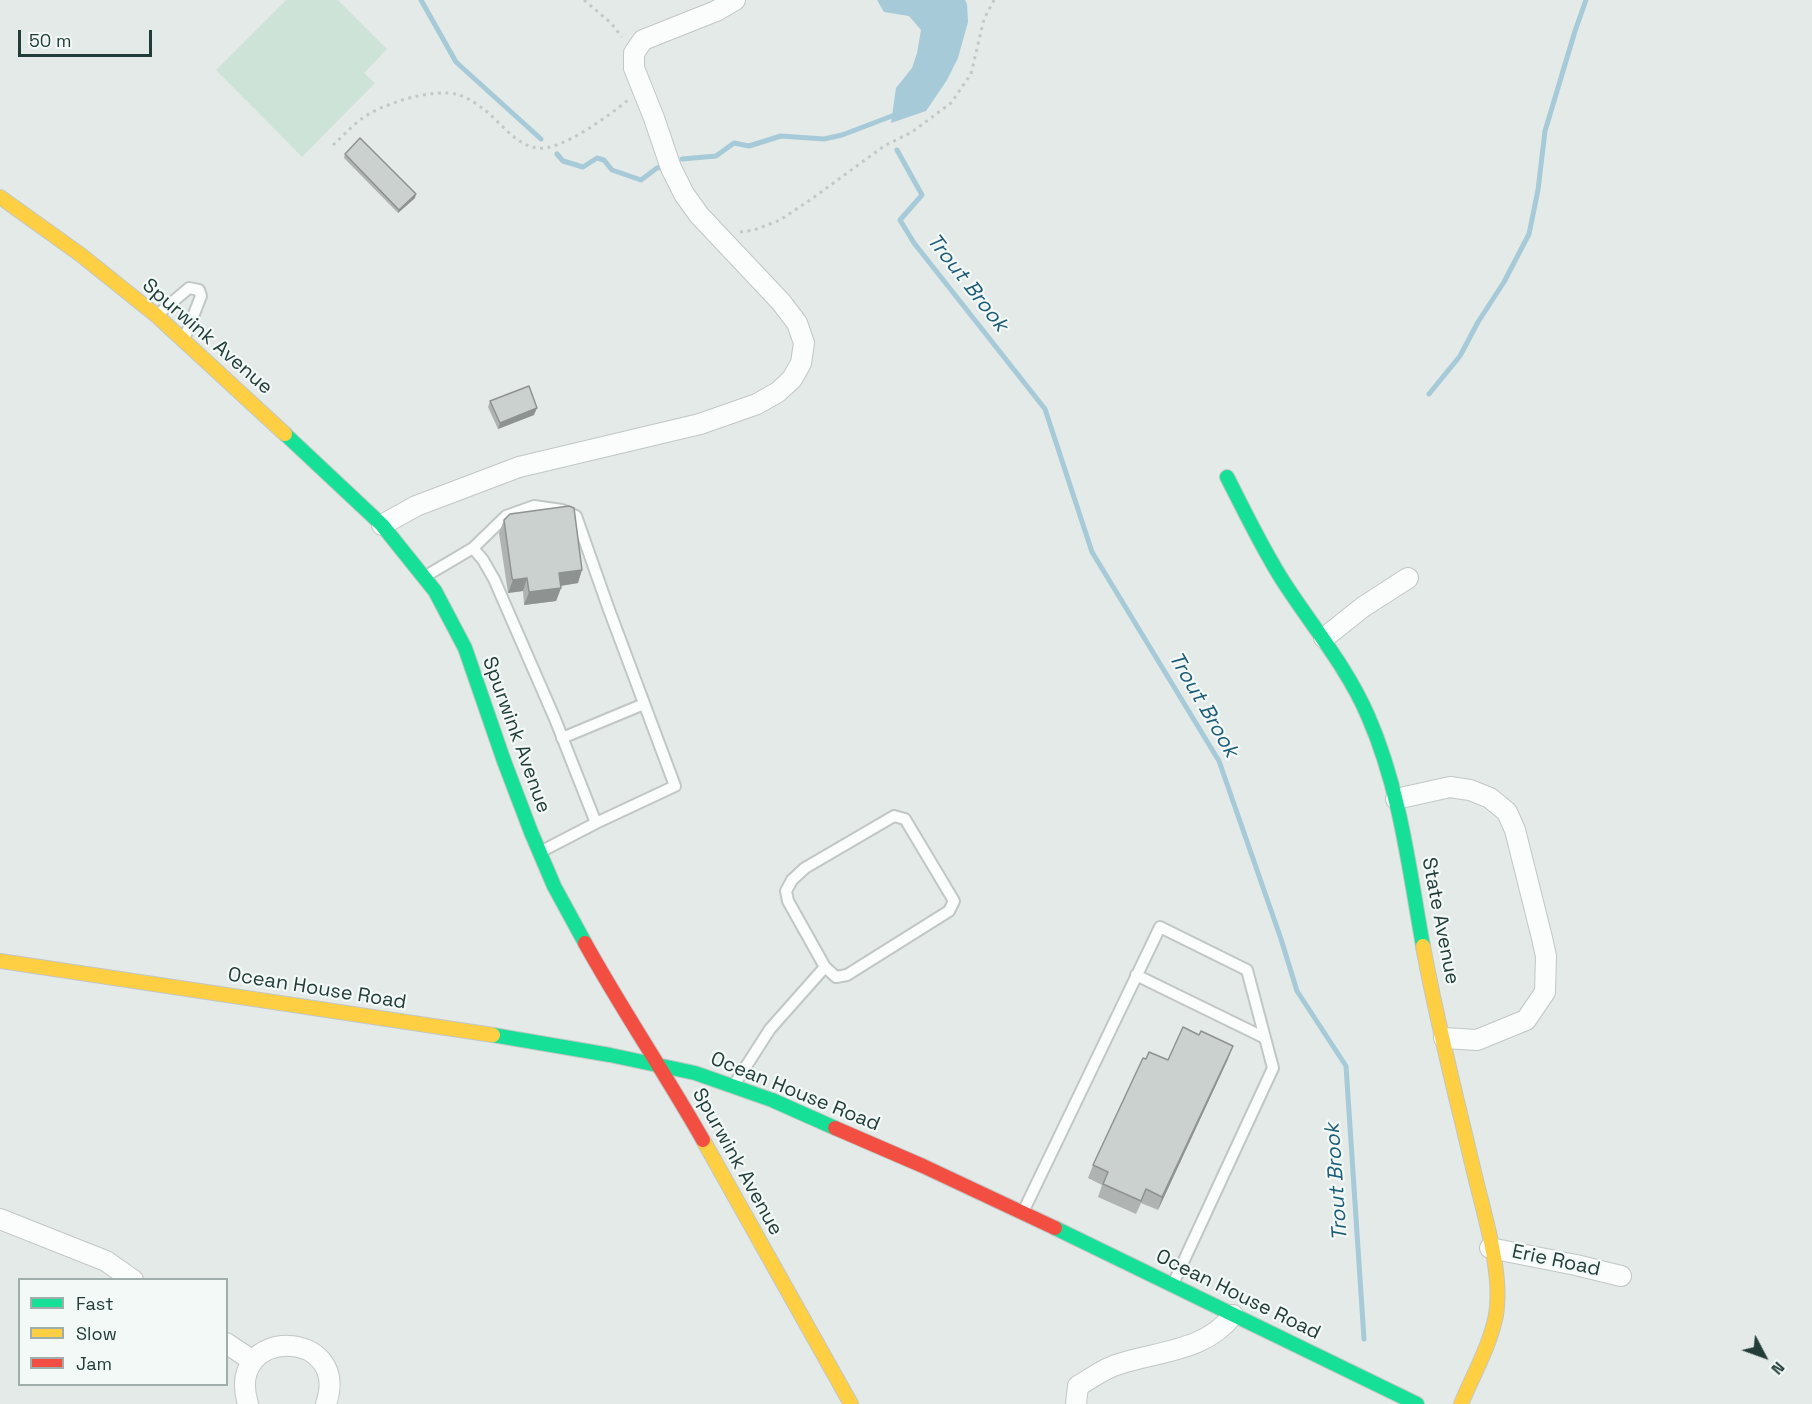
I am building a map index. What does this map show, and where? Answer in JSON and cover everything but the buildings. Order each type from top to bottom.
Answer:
[{"type":"street","points":[[382,525],[416,506],[519,467],[700,424],[757,404],[778,392],[792,379],[801,363],[804,343],[797,323],[781,302],[699,215],[684,194],[671,168],[634,68],[634,53],[643,40],[716,11],[735,0]]},
{"type":"street","name":"Spurwink Avenue","points":[[0,196],[81,255],[184,340],[352,494],[382,525],[435,591],[465,648],[504,761],[554,886],[602,974],[660,1066],[851,1404]]},
{"type":"street","name":"State Avenue","points":[[1227,477],[1281,578],[1324,638],[1350,680],[1368,716],[1396,799],[1431,984],[1490,1248],[1497,1304],[1495,1321],[1489,1338],[1461,1404]]},
{"type":"street","points":[[1324,638],[1363,607],[1408,578]]},
{"type":"street","points":[[1396,799],[1450,787],[1470,790],[1491,798],[1507,812],[1515,830],[1546,956],[1545,992],[1526,1020],[1477,1040],[1444,1038]]},
{"type":"street","name":"Ocean House Road","points":[[0,961],[498,1036],[695,1073],[734,1085],[923,1166],[1022,1212],[1418,1404]]},
{"type":"street","points":[[0,1219],[106,1261],[131,1278]]},
{"type":"street","name":"Erie Road","points":[[1490,1248],[1621,1276]]},
{"type":"street","points":[[1077,1398],[1078,1386],[1104,1370],[1148,1355],[1181,1348],[1212,1336],[1225,1326],[1233,1315]]},
{"type":"street","points":[[228,1344],[253,1361]]},
{"type":"street","points":[[248,1404],[245,1389],[247,1374],[253,1361],[263,1352],[275,1346],[289,1344],[302,1347],[314,1354],[322,1364],[328,1376],[330,1389],[326,1404]]},
{"type":"lane","points":[[156,316],[189,288],[199,290],[201,296],[184,340]]},
{"type":"lane","points":[[424,577],[473,548],[506,516],[534,506],[562,510],[576,516],[675,786],[540,852]]},
{"type":"lane","points":[[473,548],[494,579],[596,823]]},
{"type":"lane","points":[[562,738],[644,704]]},
{"type":"lane","points":[[894,816],[906,819],[954,901],[949,910],[847,975],[836,977],[825,967],[788,901],[786,891],[792,880],[805,868],[894,816]]},
{"type":"lane","points":[[1022,1212],[1160,927],[1247,970],[1273,1068],[1173,1284]]},
{"type":"lane","points":[[734,1085],[770,1029],[825,967]]},
{"type":"lane","points":[[1136,975],[1265,1038]]},
{"type":"path","points":[[584,0],[611,23],[634,53]]},
{"type":"path","points":[[717,234],[754,230],[780,220],[884,146],[912,132],[951,103],[971,74],[984,19],[993,0]]},
{"type":"path","points":[[333,145],[361,120],[384,107],[430,93],[457,94],[471,100],[520,142],[536,148],[548,149],[566,142],[616,111],[641,85]]},
{"type":"green space","points":[[286,0],[338,0],[387,49],[364,73],[375,83],[302,157],[216,70]]},
{"type":"water","points":[[877,0],[965,0],[967,4],[968,22],[958,58],[947,80],[926,111],[891,123],[896,88],[912,68],[921,30],[909,16],[884,12]]},
{"type":"waterway","points":[[421,0],[456,62],[541,139]]},
{"type":"waterway","points":[[1429,394],[1460,356],[1478,322],[1504,282],[1529,234],[1538,190],[1545,131],[1586,0]]},
{"type":"waterway","points":[[682,159],[716,156],[734,143],[749,146],[781,136],[824,139],[842,135],[892,116]]},
{"type":"waterway","name":"Trout Brook","points":[[897,150],[922,195],[900,220],[914,243],[1045,409],[1092,552],[1219,761],[1297,991],[1346,1066],[1364,1339]]},
{"type":"waterway","points":[[557,154],[563,161],[583,167],[597,158],[604,160],[612,170],[641,180],[662,167]]},
{"type":"traffic: fast","points":[[285,434],[382,525],[435,591],[465,648],[504,761],[554,886],[585,943]]},
{"type":"traffic: fast","points":[[1227,477],[1275,568],[1340,664],[1368,716],[1396,800],[1423,946]]},
{"type":"traffic: fast","points":[[493,1035],[610,1055],[695,1073],[772,1100],[835,1128]]},
{"type":"traffic: fast","points":[[1055,1228],[1417,1404]]},
{"type":"traffic: slow","points":[[0,197],[81,255],[157,316],[285,434]]},
{"type":"traffic: slow","points":[[1423,946],[1441,1033],[1488,1227],[1497,1282],[1498,1299],[1493,1327],[1461,1404]]},
{"type":"traffic: slow","points":[[0,961],[493,1035]]},
{"type":"traffic: slow","points":[[703,1140],[851,1404]]},
{"type":"traffic: jam","points":[[585,943],[703,1140]]},
{"type":"traffic: jam","points":[[835,1128],[923,1166],[1055,1228]]}]
